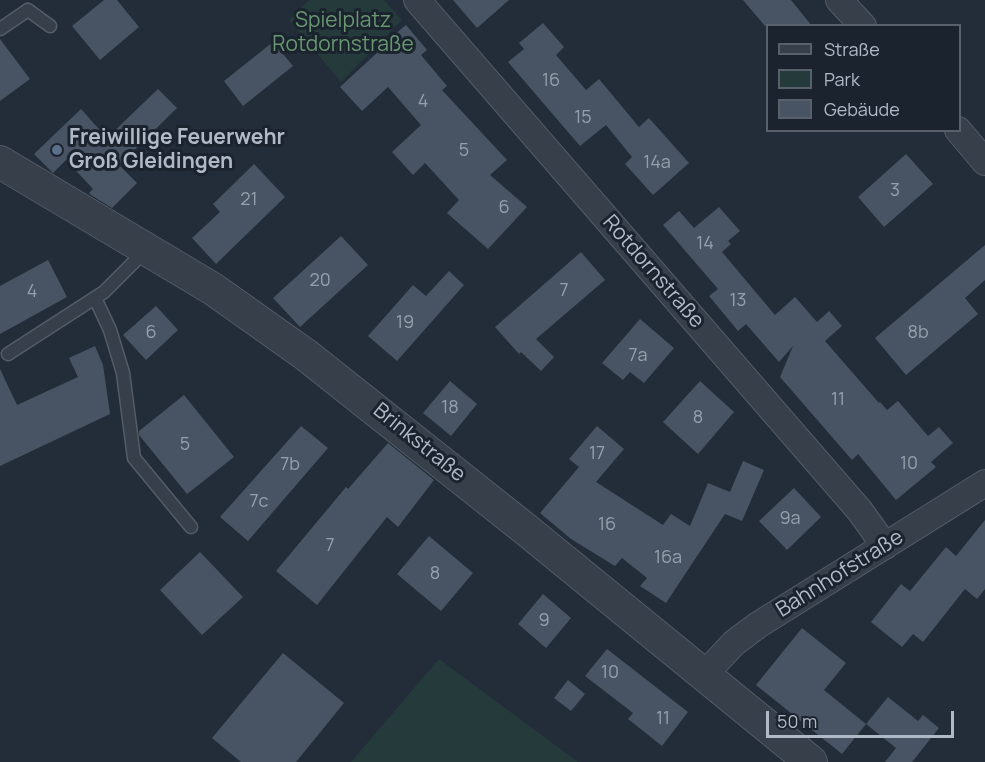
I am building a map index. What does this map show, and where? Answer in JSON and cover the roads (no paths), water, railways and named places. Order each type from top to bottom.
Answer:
[{"type":"street","name":"Rotdornstraße","points":[[417,0],[860,511],[885,546]]},
{"type":"street","points":[[839,0],[861,24]]},
{"type":"street","points":[[960,132],[985,162]]},
{"type":"street","name":"Brinkstraße","points":[[0,162],[213,289],[344,384],[811,762]]},
{"type":"street","name":"Bahnhofstraße","points":[[704,675],[734,643],[758,625],[985,483]]},
{"type":"lane","points":[[0,29],[28,10],[50,26]]},
{"type":"lane","points":[[8,354],[104,292],[146,249]]},
{"type":"lane","points":[[95,298],[110,330],[123,373],[134,458],[191,527]]},
{"type":"place","name":"Freiwillige Feuerwehr Groß Gleidingen","points":[[57,150]]},
{"type":"park label","name":"Spielplatz Rotdornstraße","points":[[343,33]]}]
